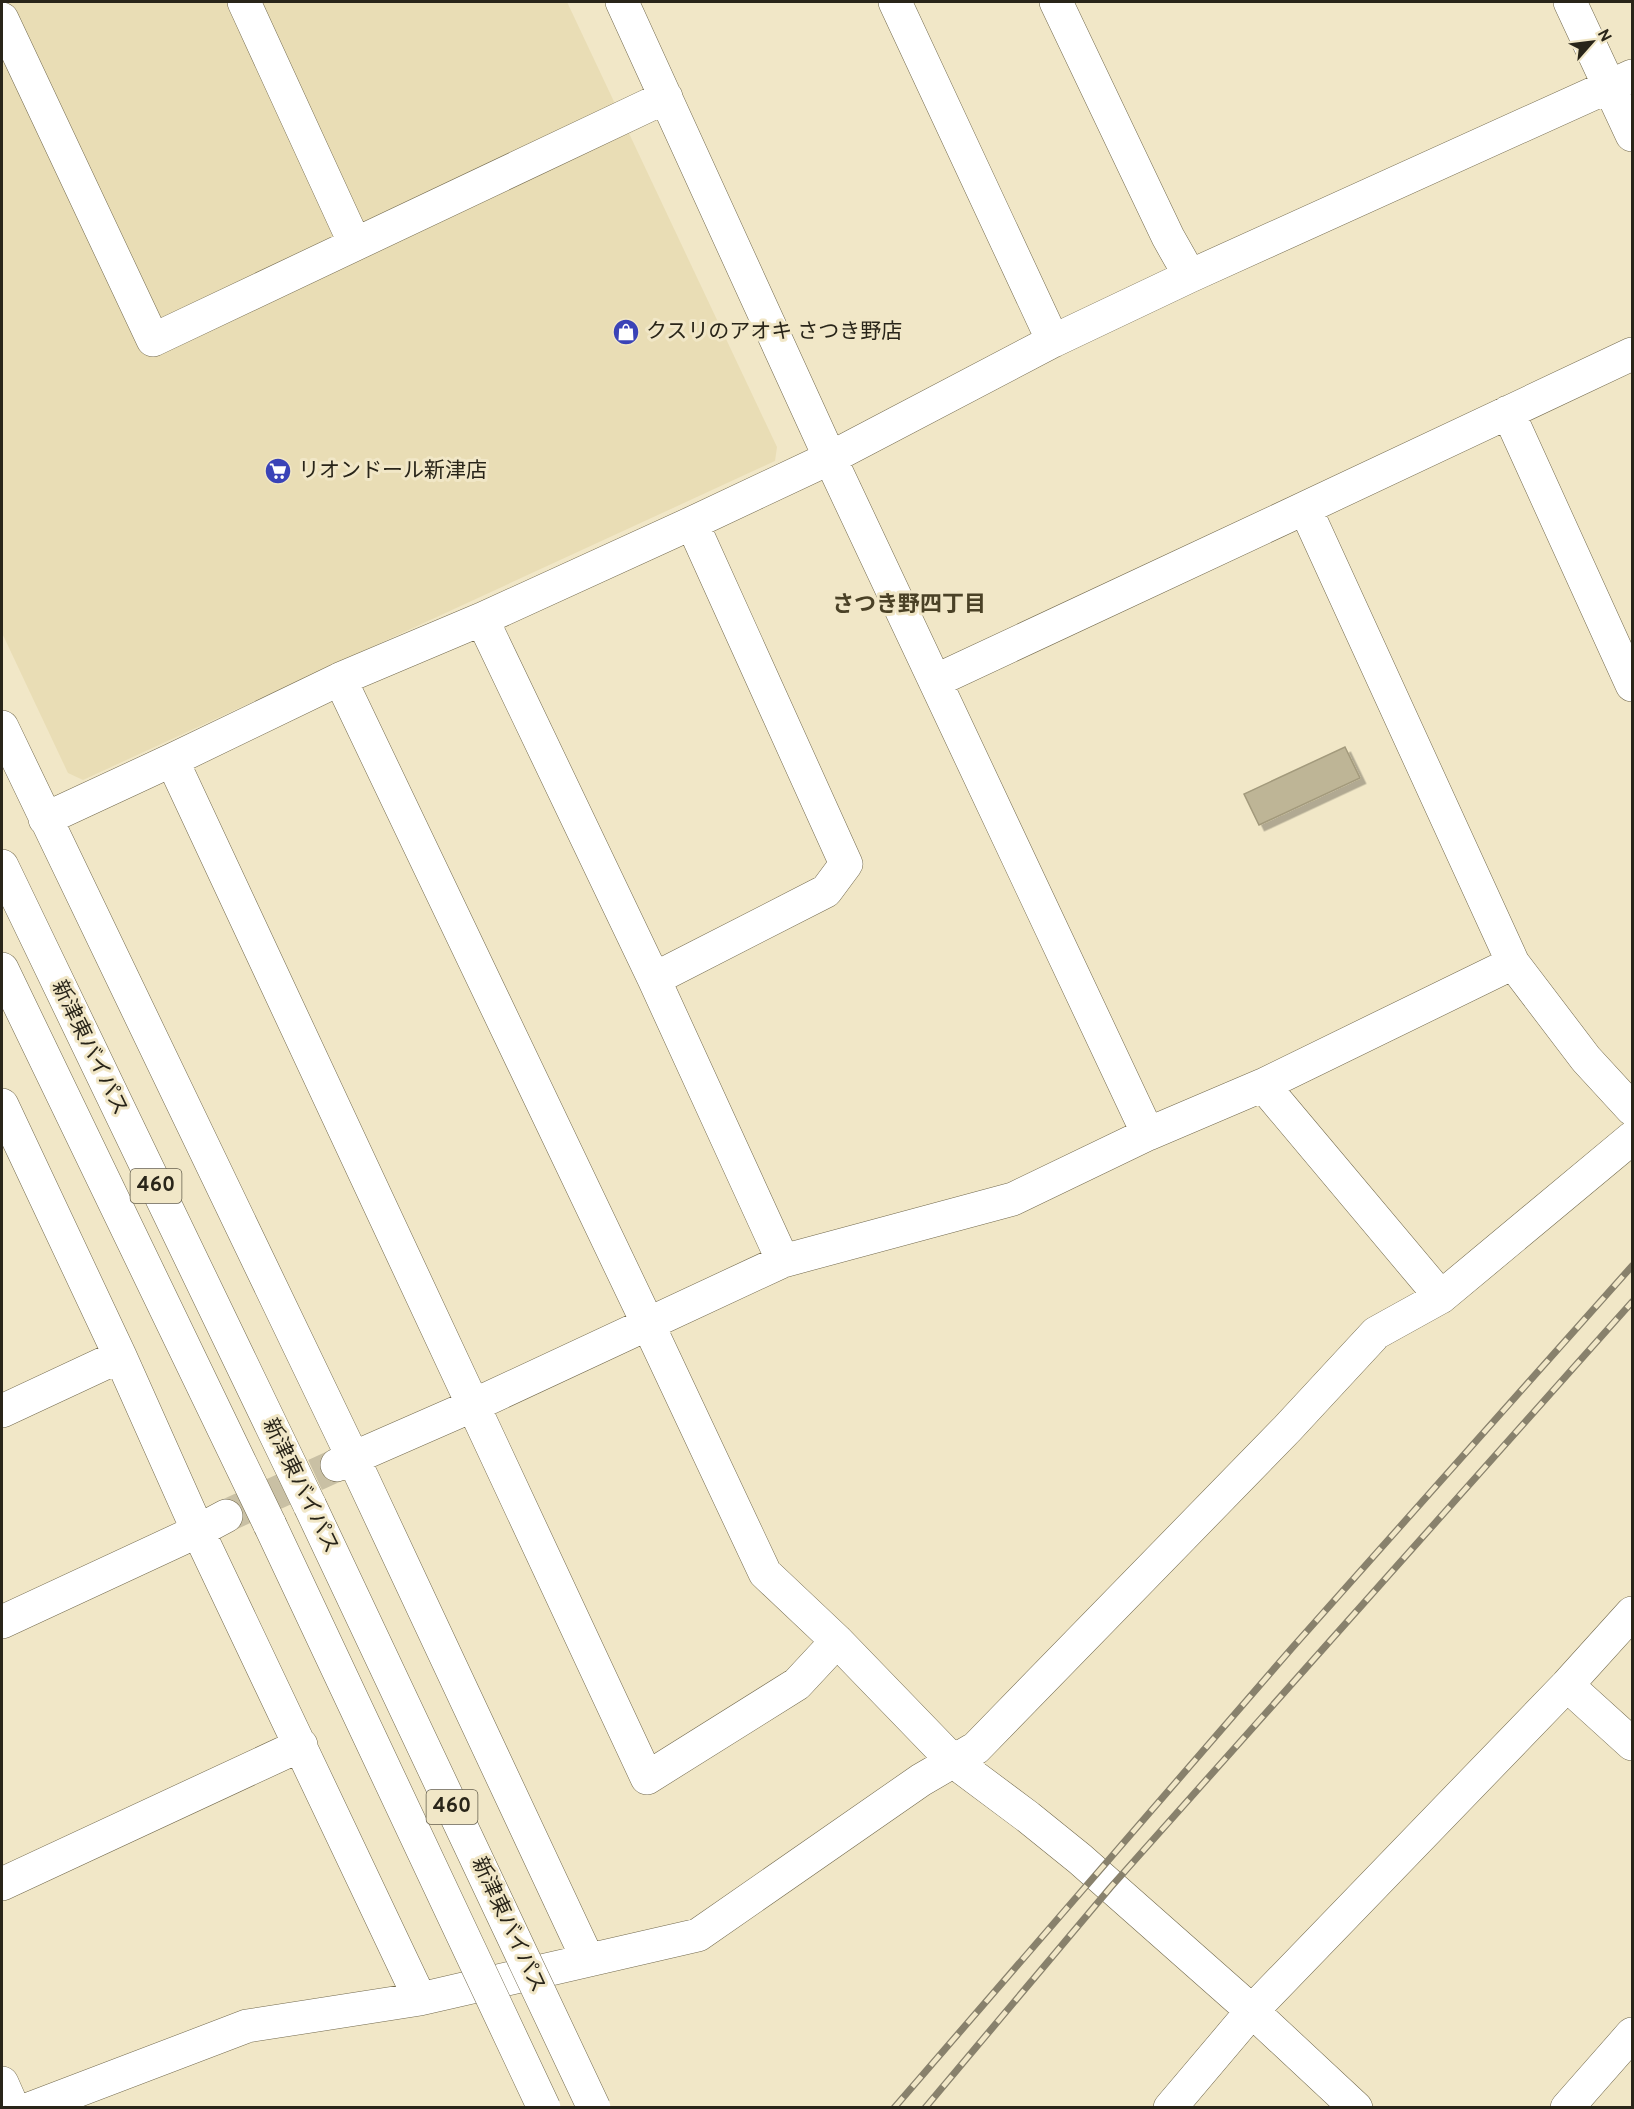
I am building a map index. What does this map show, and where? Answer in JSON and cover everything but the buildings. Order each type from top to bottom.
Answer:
[{"type":"main road","points":[[244,2],[355,244]]},
{"type":"main road","points":[[622,2],[830,458],[1148,1134]]},
{"type":"main road","points":[[895,2],[1053,341]]},
{"type":"main road","points":[[1056,2],[1168,237],[1190,276]]},
{"type":"main road","points":[[1570,2],[1621,81],[1632,135]]},
{"type":"main road","points":[[2,19],[153,340],[666,97]]},
{"type":"main road","points":[[45,819],[339,679],[482,619],[692,523],[830,458],[1053,341],[1190,276],[1621,81]]},
{"type":"main road","points":[[935,681],[1632,354]]},
{"type":"main road","points":[[1508,412],[1632,685]]},
{"type":"main road","points":[[1305,508],[1513,963],[1586,1059],[1632,1109]]},
{"type":"main road","points":[[654,979],[826,891],[846,864],[692,523]]},
{"type":"main road","points":[[482,619],[654,979],[783,1261]]},
{"type":"main road","points":[[339,679],[648,1324],[765,1574],[837,1641],[953,1761],[1028,1817],[1080,1860],[1251,2011],[1356,2108]]},
{"type":"main road","points":[[2,727],[345,1461],[588,1960]]},
{"type":"main road","points":[[172,760],[647,1778],[797,1684],[837,1641]]},
{"type":"main road","name":"新津東バイパス","points":[[2,866],[310,1506],[594,2108]]},
{"type":"main road","points":[[345,1461],[474,1405],[783,1261],[1013,1199],[1148,1134],[1263,1085],[1513,963]]},
{"type":"main road","name":"新津東バイパス","points":[[2,969],[270,1525],[544,2108]]},
{"type":"main road","points":[[1263,1085],[1441,1297]]},
{"type":"main road","points":[[2,1105],[13,1157],[212,1523],[301,1745],[420,1999]]},
{"type":"main road","points":[[32,2108],[248,2026],[420,1999],[698,1935],[921,1780],[976,1748],[1287,1429],[1376,1332],[1441,1297],[1632,1138]]},
{"type":"main road","points":[[2,1411],[120,1356]]},
{"type":"main road","points":[[2,1622],[212,1523]]},
{"type":"main road","points":[[1170,2108],[1251,2011],[1567,1685],[1632,1613]]},
{"type":"main road","points":[[1567,1685],[1632,1744]]},
{"type":"main road","points":[[2,1884],[301,1745]]},
{"type":"main road","points":[[1567,2108],[1632,2034]]},
{"type":"main road","points":[[2,2083],[13,2108]]},
{"type":"shaded area","points":[[2,2],[567,2],[777,447],[775,461],[83,780],[68,773],[2,633]]},
{"type":"tunnel","points":[[226,1516],[337,1465]]},
{"type":"railway","points":[[894,2108],[1292,1648],[1632,1266]]},
{"type":"railway","points":[[925,2108],[1110,1888],[1632,1302]]},
{"type":"place","name":"クスリのアオキ さつき野店","points":[[626,332]]},
{"type":"place","name":"リオンドール新津店","points":[[278,471]]},
{"type":"district","name":"さつき野四丁目","points":[[909,605]]}]
